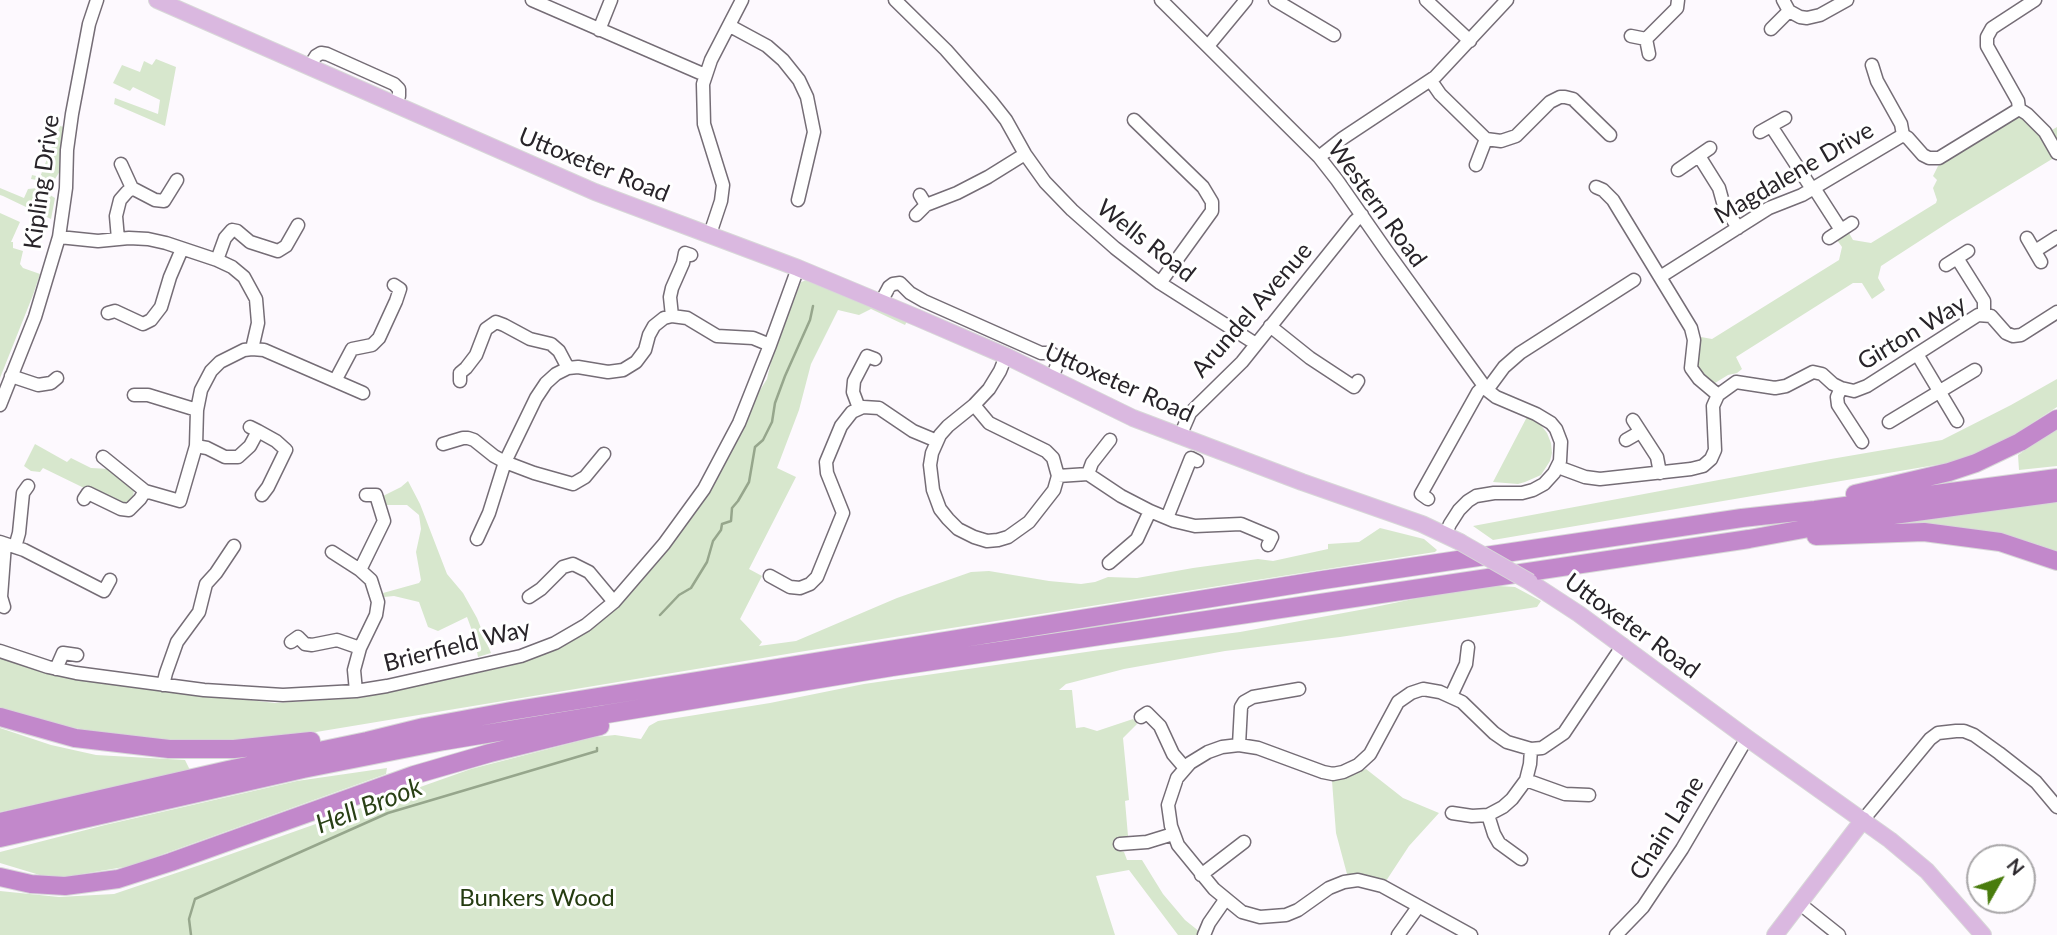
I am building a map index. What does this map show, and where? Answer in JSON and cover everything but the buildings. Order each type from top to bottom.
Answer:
[{"type":"highway","points":[[1742,518],[1949,472],[1991,457],[2057,419]]},
{"type":"highway","points":[[0,822],[424,727],[766,669],[1324,580],[1742,518],[2057,478]]},
{"type":"highway","points":[[0,838],[444,741],[892,667],[1486,576],[1749,539],[1842,522],[2057,494]]},
{"type":"highway","points":[[1749,539],[1924,532],[2000,542],[2057,561]]},
{"type":"highway","points":[[0,877],[46,886],[118,879],[414,775],[674,704]]},
{"type":"highway","points":[[0,717],[75,738],[169,749],[234,749],[285,745],[424,727]]},
{"type":"main road","name":"Uttoxeter Road","points":[[157,0],[595,192],[881,302],[1006,356],[1133,418],[1422,524],[1453,538],[1554,597],[1891,840],[1927,870],[1983,935]]},
{"type":"main road","points":[[1775,935],[1863,820]]},
{"type":"street","name":"Kipling Drive","points":[[0,405],[35,317],[60,237],[72,114],[89,24],[97,0]]},
{"type":"street","points":[[532,0],[705,75]]},
{"type":"street","points":[[599,30],[611,0]]},
{"type":"street","points":[[710,234],[723,185],[704,124],[702,96],[705,75],[742,0]]},
{"type":"street","name":"Wells Road","points":[[895,0],[946,50],[990,100],[1006,120],[1045,182],[1072,210],[1160,283],[1256,344]]},
{"type":"street","name":"Western Road","points":[[1161,0],[1319,157],[1485,388],[1496,397],[1551,423],[1561,442],[1558,467]]},
{"type":"street","points":[[1208,46],[1246,0]]},
{"type":"street","points":[[1275,0],[1334,35]]},
{"type":"street","points":[[1426,0],[1470,41]]},
{"type":"street","points":[[1319,157],[1343,138],[1430,81],[1507,0]]},
{"type":"street","points":[[1646,39],[1676,8],[1678,0]]},
{"type":"street","points":[[1771,29],[1786,5],[1800,17],[1813,18],[1847,0]]},
{"type":"street","points":[[2035,0],[1992,28],[1987,37],[1987,46],[2020,109],[2045,132],[2057,153]]},
{"type":"street","points":[[730,26],[767,46],[783,60],[799,80],[807,97],[814,132],[798,200]]},
{"type":"street","points":[[1631,37],[1646,39]]},
{"type":"street","points":[[1646,39],[1649,54]]},
{"type":"street","points":[[1872,65],[1877,81],[1901,124],[1903,135]]},
{"type":"street","points":[[1430,81],[1486,139],[1501,141],[1516,136],[1550,102],[1560,97],[1573,99],[1602,133]]},
{"type":"street","points":[[1863,88],[1877,81]]},
{"type":"street","name":"Magdalene Drive","points":[[1660,277],[1769,208],[1802,195],[1903,135],[1909,138],[1923,155],[1939,158],[2020,109]]},
{"type":"street","points":[[1785,118],[1765,129],[1847,227],[1829,238]]},
{"type":"street","points":[[1135,120],[1203,187],[1212,202],[1212,211],[1160,283]]},
{"type":"street","points":[[1476,165],[1486,139]]},
{"type":"street","points":[[1678,170],[1710,148]]},
{"type":"street","points":[[916,215],[923,200],[966,189],[1025,154]]},
{"type":"street","points":[[1699,156],[1719,188],[1724,206],[1738,228]]},
{"type":"street","points":[[121,164],[132,188],[150,198],[164,201],[177,180]]},
{"type":"street","points":[[1453,538],[1454,516],[1468,500],[1486,494],[1533,490],[1544,484],[1558,467],[1585,477],[1601,479],[1703,467],[1711,459],[1715,444],[1713,406],[1718,395],[1699,379],[1692,368],[1694,340],[1691,328],[1613,200],[1596,187]]},
{"type":"street","points":[[118,239],[117,211],[120,200],[132,188]]},
{"type":"street","name":"Arundel Avenue","points":[[1180,436],[1190,413],[1242,362],[1355,221],[1363,215]]},
{"type":"street","points":[[217,260],[225,238],[232,230],[250,242],[278,251],[286,246],[298,225]]},
{"type":"street","points":[[60,237],[90,241],[148,239],[217,260],[238,272],[254,293],[258,307],[258,323],[252,349]]},
{"type":"street","points":[[2027,238],[2038,256],[2057,237]]},
{"type":"street","points":[[108,313],[115,311],[143,324],[151,320],[161,307],[182,249]]},
{"type":"street","points":[[672,316],[671,288],[685,253],[691,255]]},
{"type":"street","points":[[1946,265],[1963,255],[1984,300],[1984,314]]},
{"type":"street","name":"Brierfield Way","points":[[0,651],[56,669],[163,685],[253,695],[310,695],[356,691],[539,650],[586,625],[614,602],[651,560],[704,489],[739,422],[798,268]]},
{"type":"street","points":[[1428,499],[1422,494],[1478,392],[1520,353],[1634,280]]},
{"type":"street","points":[[881,302],[889,287],[900,283],[925,301],[1041,353],[1051,353],[1058,365],[1052,378]]},
{"type":"street","points":[[335,381],[352,349],[372,345],[379,338],[400,289],[394,285]]},
{"type":"street","name":"Girton Way","points":[[1718,395],[1736,382],[1775,388],[1786,386],[1813,372],[1822,373],[1833,384],[1854,391],[1867,386],[1978,315],[1991,316],[2006,333],[2013,336],[2021,335],[2057,312]]},
{"type":"street","points":[[484,533],[505,462],[540,391],[552,376],[568,368],[583,367],[614,372],[636,362],[645,350],[654,326],[664,318],[672,316],[687,318],[717,336],[751,338],[770,345]]},
{"type":"street","points":[[460,381],[460,373],[476,355],[486,329],[496,322],[530,339],[551,344],[559,351],[568,368]]},
{"type":"street","points":[[1270,326],[1310,358],[1354,387],[1358,381]]},
{"type":"street","points":[[103,457],[145,491],[180,501],[196,446],[197,410],[201,390],[214,367],[234,354],[252,349],[264,350],[282,357],[356,393]]},
{"type":"street","points":[[1917,354],[1958,421]]},
{"type":"street","points":[[859,408],[853,392],[854,382],[867,356],[875,359]]},
{"type":"street","points":[[974,405],[989,423],[1046,451],[1053,458],[1058,476],[1054,491],[1034,516],[1003,539],[983,540],[958,529],[940,509],[930,471],[932,453],[937,441],[948,426],[989,389],[1006,356]]},
{"type":"street","points":[[1889,422],[1975,370]]},
{"type":"street","points":[[11,376],[38,385],[51,383],[57,378]]},
{"type":"street","points":[[1841,388],[1837,397],[1838,405],[1862,442]]},
{"type":"street","points":[[134,395],[148,395],[197,410]]},
{"type":"street","points":[[770,576],[790,587],[800,588],[817,577],[843,513],[827,473],[828,456],[844,421],[859,408],[879,408],[914,431],[937,441]]},
{"type":"street","points":[[1633,420],[1657,457],[1660,473]]},
{"type":"street","points":[[196,446],[225,457],[238,457],[250,446],[254,429],[276,441],[286,450],[262,495]]},
{"type":"street","points":[[1626,440],[1640,432]]},
{"type":"street","points":[[443,444],[468,438],[505,462],[534,474],[573,484],[585,477],[603,454]]},
{"type":"street","points":[[1088,474],[1110,440]]},
{"type":"street","points":[[1167,518],[1191,458],[1197,461]]},
{"type":"street","points":[[1058,476],[1088,474],[1150,511],[1195,526],[1241,524],[1272,537],[1268,545]]},
{"type":"street","points":[[4,607],[1,597],[7,545],[20,527],[23,493],[28,486]]},
{"type":"street","points":[[84,499],[88,493],[128,510],[145,491]]},
{"type":"street","points":[[360,570],[384,521],[376,495],[366,495]]},
{"type":"street","points":[[1109,563],[1137,539],[1150,511]]},
{"type":"street","points":[[7,545],[34,554],[104,592],[110,580]]},
{"type":"street","points":[[163,685],[177,642],[199,612],[206,584],[234,546]]},
{"type":"street","points":[[332,552],[371,580],[378,603],[376,615],[359,648],[354,670],[356,691]]},
{"type":"street","points":[[529,598],[541,590],[563,567],[573,564],[589,572],[614,602]]},
{"type":"street","points":[[291,642],[298,637],[305,644],[312,645],[337,640],[359,648]]},
{"type":"street","points":[[1471,935],[1382,886],[1358,880],[1339,883],[1286,915],[1273,917],[1248,914],[1225,900],[1178,845],[1173,834],[1168,805],[1177,778],[1200,756],[1214,749],[1239,745],[1258,748],[1323,772],[1343,772],[1358,765],[1370,754],[1394,707],[1404,698],[1423,689],[1440,692],[1462,702],[1507,742],[1531,749],[1542,748],[1564,733],[1623,645]]},
{"type":"street","points":[[1451,696],[1466,664],[1468,647]]},
{"type":"street","points":[[56,669],[63,653],[77,655]]},
{"type":"street","points":[[1239,745],[1241,708],[1244,702],[1253,697],[1291,693]]},
{"type":"street","points":[[1141,717],[1147,713],[1160,726],[1173,754],[1185,768]]},
{"type":"street","points":[[1863,820],[1934,736],[1944,732],[1964,731],[1978,738],[2036,782],[2056,805]]},
{"type":"street","name":"Chain Lane","points":[[1616,935],[1643,907],[1682,849],[1747,738]]},
{"type":"street","points":[[1452,813],[1488,815],[1503,807],[1526,780],[1531,749]]},
{"type":"street","points":[[1526,780],[1573,799],[1589,795]]},
{"type":"street","points":[[1488,815],[1499,843],[1521,859]]},
{"type":"street","points":[[1129,847],[1173,834]]},
{"type":"street","points":[[1201,875],[1244,842]]},
{"type":"street","points":[[1204,935],[1225,900]]},
{"type":"street","points":[[1799,903],[1839,935]]},
{"type":"street","points":[[1398,935],[1418,907]]},
{"type":"green space","points":[[156,59],[176,67],[165,126],[114,104],[115,98],[158,114],[160,100],[133,87],[130,91],[113,83],[122,65],[140,72],[144,61],[152,65]]},
{"type":"green space","points":[[2018,116],[2026,118],[2040,137],[2057,127],[2057,156],[1881,266],[1878,278],[1885,290],[1872,299],[1862,283],[1853,283],[1736,357],[1742,369],[1737,373],[1715,383],[1703,374],[1698,365],[1701,337],[1712,339],[1839,260],[1842,247],[1837,240],[1849,233],[1853,240],[1871,243],[1936,203],[1933,188],[1937,180],[1933,176],[1938,166]]},
{"type":"green space","points":[[60,126],[64,127],[60,171],[55,179],[48,182],[31,179],[32,175],[40,177]]},
{"type":"green space","points":[[0,188],[24,198],[28,189],[37,188],[55,198],[51,219],[0,195]]},
{"type":"green space","points":[[0,213],[20,222],[11,242],[13,248],[23,251],[20,264],[23,268],[40,274],[0,378]]},
{"type":"green space","points":[[807,280],[908,319],[905,325],[871,309],[859,315],[838,310],[811,364],[799,410],[777,468],[796,477],[749,569],[762,576],[740,619],[762,642],[759,646],[796,641],[897,598],[971,572],[989,571],[1081,584],[1108,577],[1137,578],[1258,559],[1273,561],[1328,549],[1328,544],[1359,542],[1380,528],[1424,539],[1437,550],[286,737],[178,742],[109,735],[33,719],[0,708],[0,658],[50,674],[108,684],[275,703],[360,698],[510,666],[549,651],[643,576],[767,379],[773,353],[801,282]]},
{"type":"green space","points":[[2057,379],[2057,407],[1981,453],[1953,462],[1493,540],[1473,526],[1942,440]]},
{"type":"green space","points":[[1528,415],[1547,433],[1551,443],[1550,461],[1541,475],[1525,482],[1493,482]]},
{"type":"green space","points":[[2057,428],[2057,466],[2019,470],[2018,455]]},
{"type":"green space","points":[[35,444],[67,462],[71,458],[91,468],[110,469],[134,489],[133,498],[127,505],[119,505],[43,468],[40,472],[31,471],[24,466]]},
{"type":"green space","points":[[408,481],[420,504],[447,574],[463,593],[477,618],[491,653],[478,657],[467,617],[438,631],[428,627],[419,602],[394,596],[384,597],[383,593],[419,583],[421,580],[416,552],[421,529],[419,515],[407,505],[382,505],[381,497]]},
{"type":"green space","points":[[2057,501],[2057,552],[1905,525],[1905,520]]},
{"type":"green space","name":"Bunkers Wood","points":[[1481,585],[1515,587],[1541,601],[1537,607],[1340,637],[1225,651],[1124,669],[1066,684],[1059,690],[1072,690],[1076,728],[1084,727],[1097,731],[1133,719],[1137,724],[1123,738],[1129,800],[1125,801],[1128,836],[1114,839],[1116,850],[1124,852],[1127,860],[1142,860],[1163,894],[1185,920],[1200,932],[1198,935],[1178,935],[1129,870],[1096,876],[1115,935],[0,935],[0,891],[59,897],[114,894],[471,769],[595,737],[615,735],[641,739],[649,726],[658,721],[864,684],[1240,632]]},
{"type":"green space","points":[[0,728],[51,745],[96,755],[185,760],[190,770],[0,812]]},
{"type":"green space","points":[[387,768],[386,774],[130,866],[70,876],[43,876],[0,863],[0,852],[105,825],[297,781]]},
{"type":"green space","points":[[1366,769],[1403,798],[1439,813],[1409,846],[1386,881],[1347,874],[1336,833],[1332,781]]},
{"type":"waterway","points":[[660,615],[679,595],[691,588],[707,562],[713,541],[722,524],[731,521],[732,508],[749,482],[755,447],[763,440],[772,422],[775,403],[810,320],[813,306]]},
{"type":"waterway","name":"Hell Brook","points":[[191,935],[189,919],[195,899],[388,813],[597,751],[597,748]]}]
